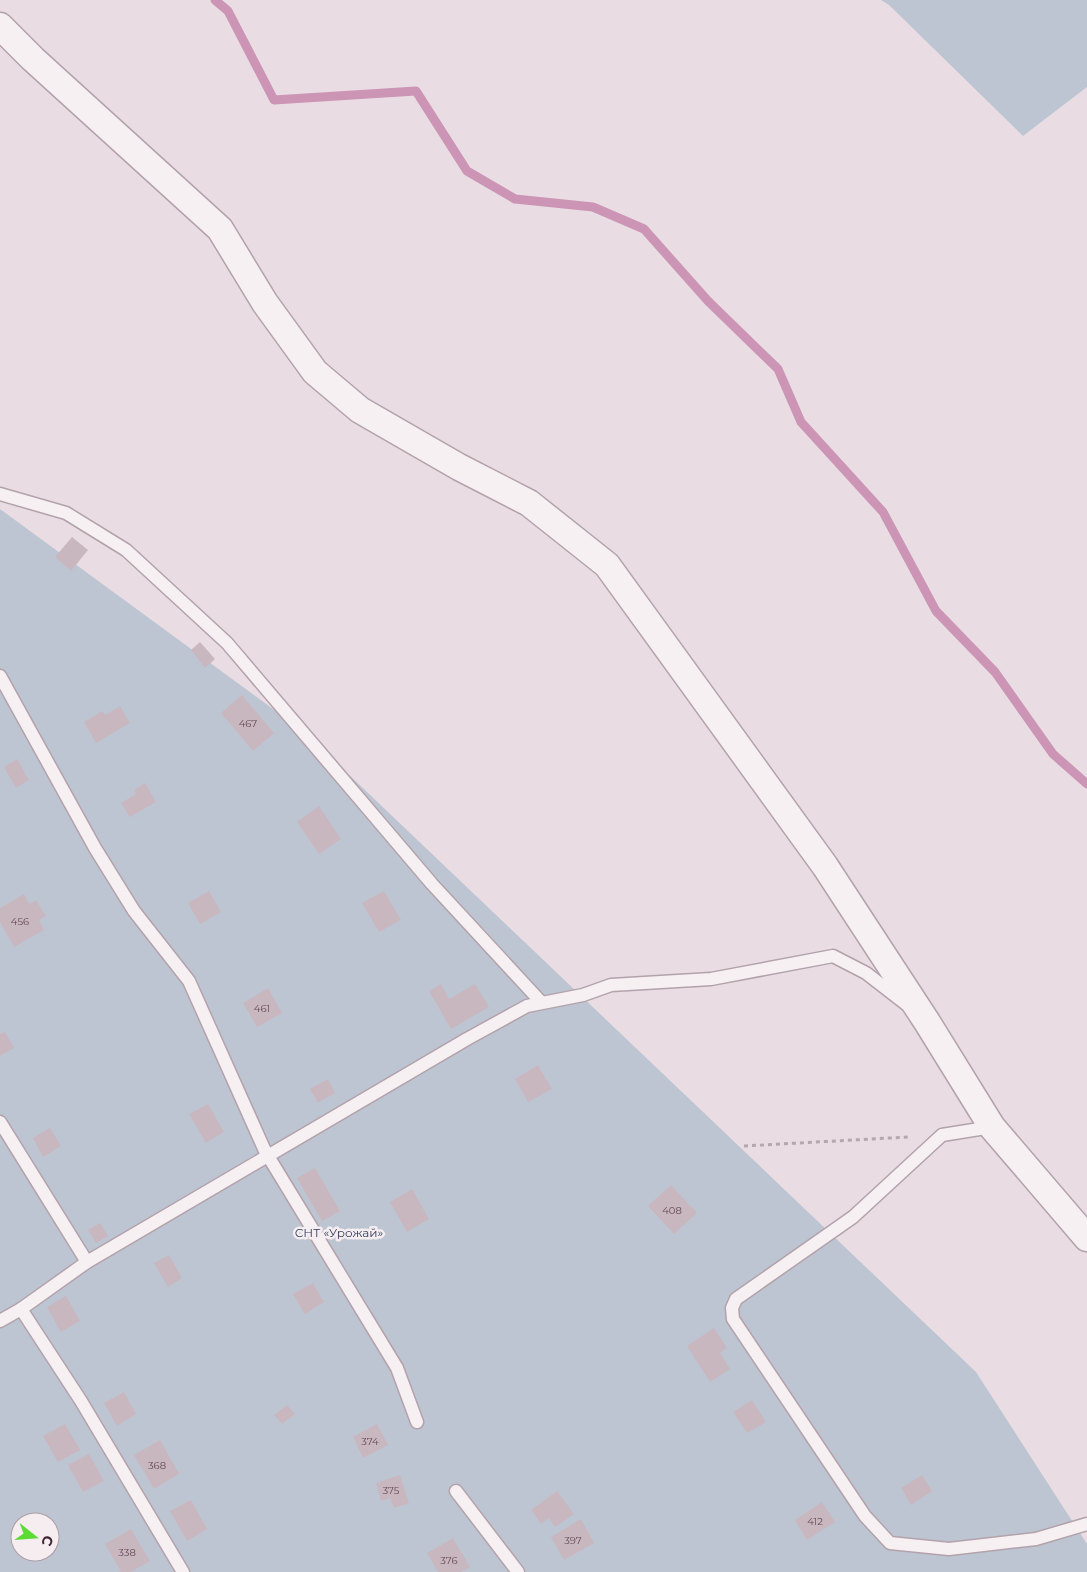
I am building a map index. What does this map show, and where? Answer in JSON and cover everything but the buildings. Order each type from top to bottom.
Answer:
[{"type":"street","points":[[0,26],[33,59],[220,229],[265,303],[315,372],[360,410],[459,467],[529,503],[607,565],[824,866],[928,1022],[992,1128],[1087,1238]]},
{"type":"lane","points":[[0,494],[66,513],[126,550],[227,643],[432,884],[541,1002]]},
{"type":"lane","points":[[0,676],[95,848],[134,911],[189,981],[269,1157],[397,1368],[417,1422]]},
{"type":"lane","points":[[0,1321],[21,1309],[87,1262],[269,1157],[467,1039],[527,1006],[583,995],[611,986],[711,979],[833,956],[866,973],[928,1022]]},
{"type":"lane","points":[[0,1122],[87,1262]]},
{"type":"lane","points":[[992,1128],[942,1135],[853,1217],[736,1299],[732,1308],[733,1319],[865,1516],[890,1543],[949,1548],[1036,1539],[1087,1524]]},
{"type":"lane","points":[[21,1309],[81,1400],[183,1572]]},
{"type":"lane","points":[[456,1491],[518,1572]]},
{"type":"path","points":[[744,1146],[942,1135]]},
{"type":"green space","points":[[881,0],[1087,0],[1087,87],[1023,136],[889,5]]},
{"type":"green space","name":"СНТ «Урожай»","points":[[0,509],[303,731],[976,1372],[1087,1544],[1087,1572],[0,1572]]},
{"type":"waterway","points":[[215,0],[228,11],[274,100],[416,91],[467,171],[515,199],[593,207],[644,229],[708,301],[778,369],[801,422],[883,512],[936,611],[995,672],[1053,754],[1087,784]]}]
